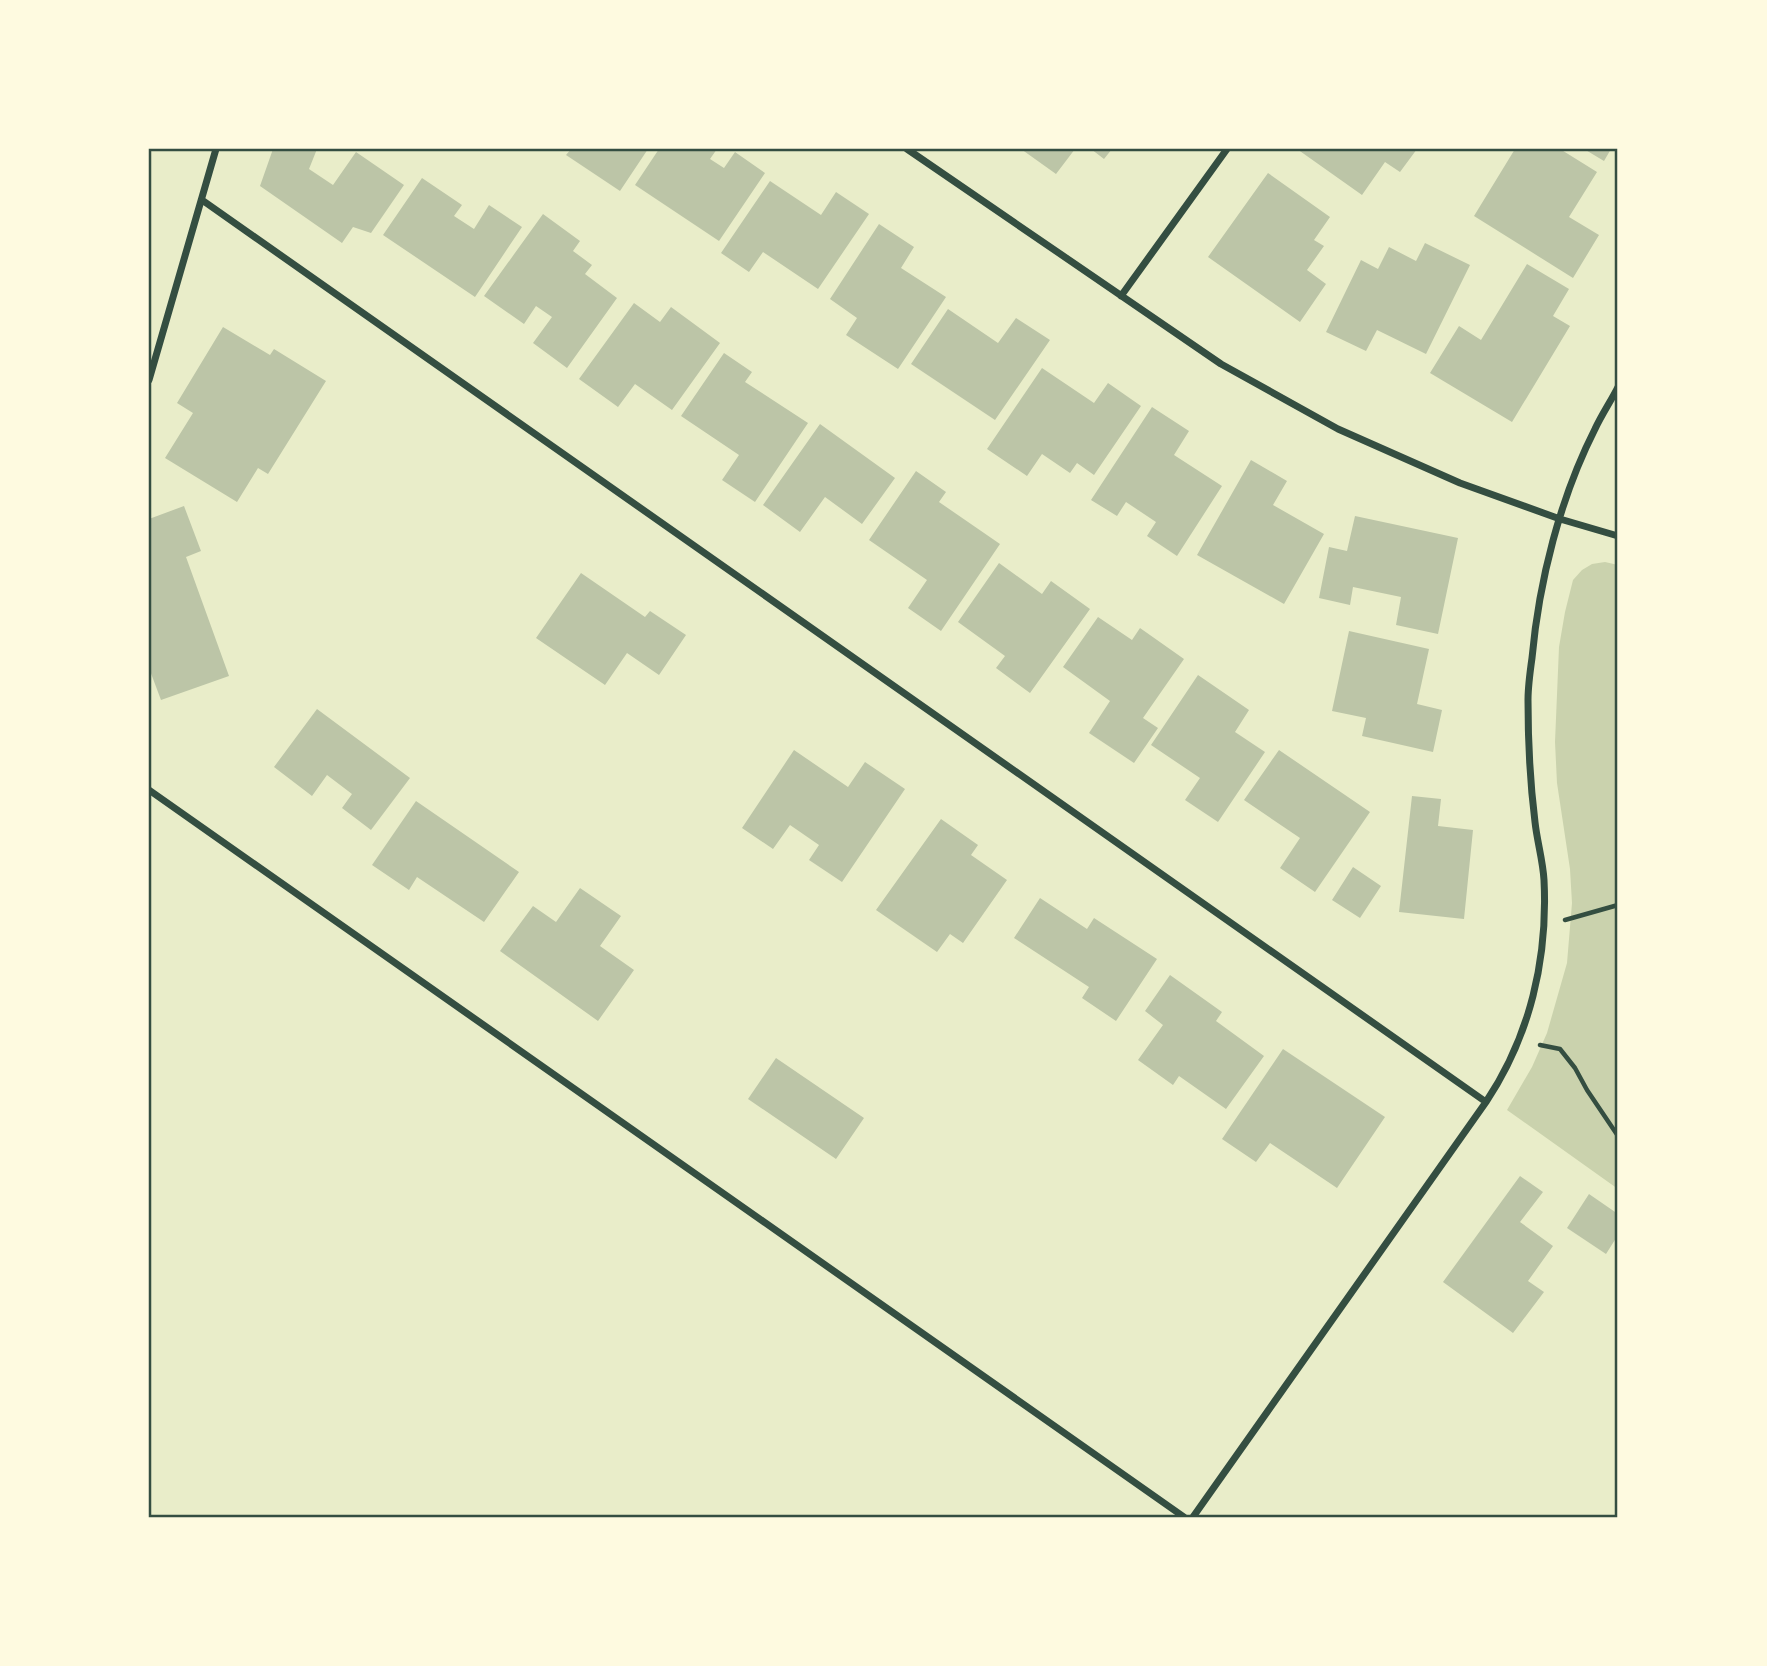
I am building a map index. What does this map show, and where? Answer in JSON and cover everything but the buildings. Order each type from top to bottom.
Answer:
[{"type":"street","points":[[149,380],[216,149]]},
{"type":"street","points":[[907,149],[1221,363],[1338,429],[1460,483],[1560,519],[1618,536]]},
{"type":"street","points":[[1121,296],[1227,149]]},
{"type":"street","points":[[201,200],[1486,1102]]},
{"type":"street","points":[[1193,1517],[1486,1102],[1522,1032],[1539,975],[1544,926],[1544,878],[1535,825],[1530,767],[1528,698],[1535,617],[1552,545],[1568,494],[1594,430],[1618,387]]},
{"type":"street","points":[[149,790],[1184,1517]]},
{"type":"path","points":[[1544,926],[1618,905]]},
{"type":"path","points":[[1522,1032],[1542,1046],[1560,1049],[1618,1136]]},
{"type":"green space","points":[[1605,562],[1618,565],[1618,1189],[1507,1110],[1532,1067],[1547,1033],[1567,963],[1572,903],[1570,869],[1557,783],[1555,742],[1559,647],[1573,580],[1592,564]]}]
